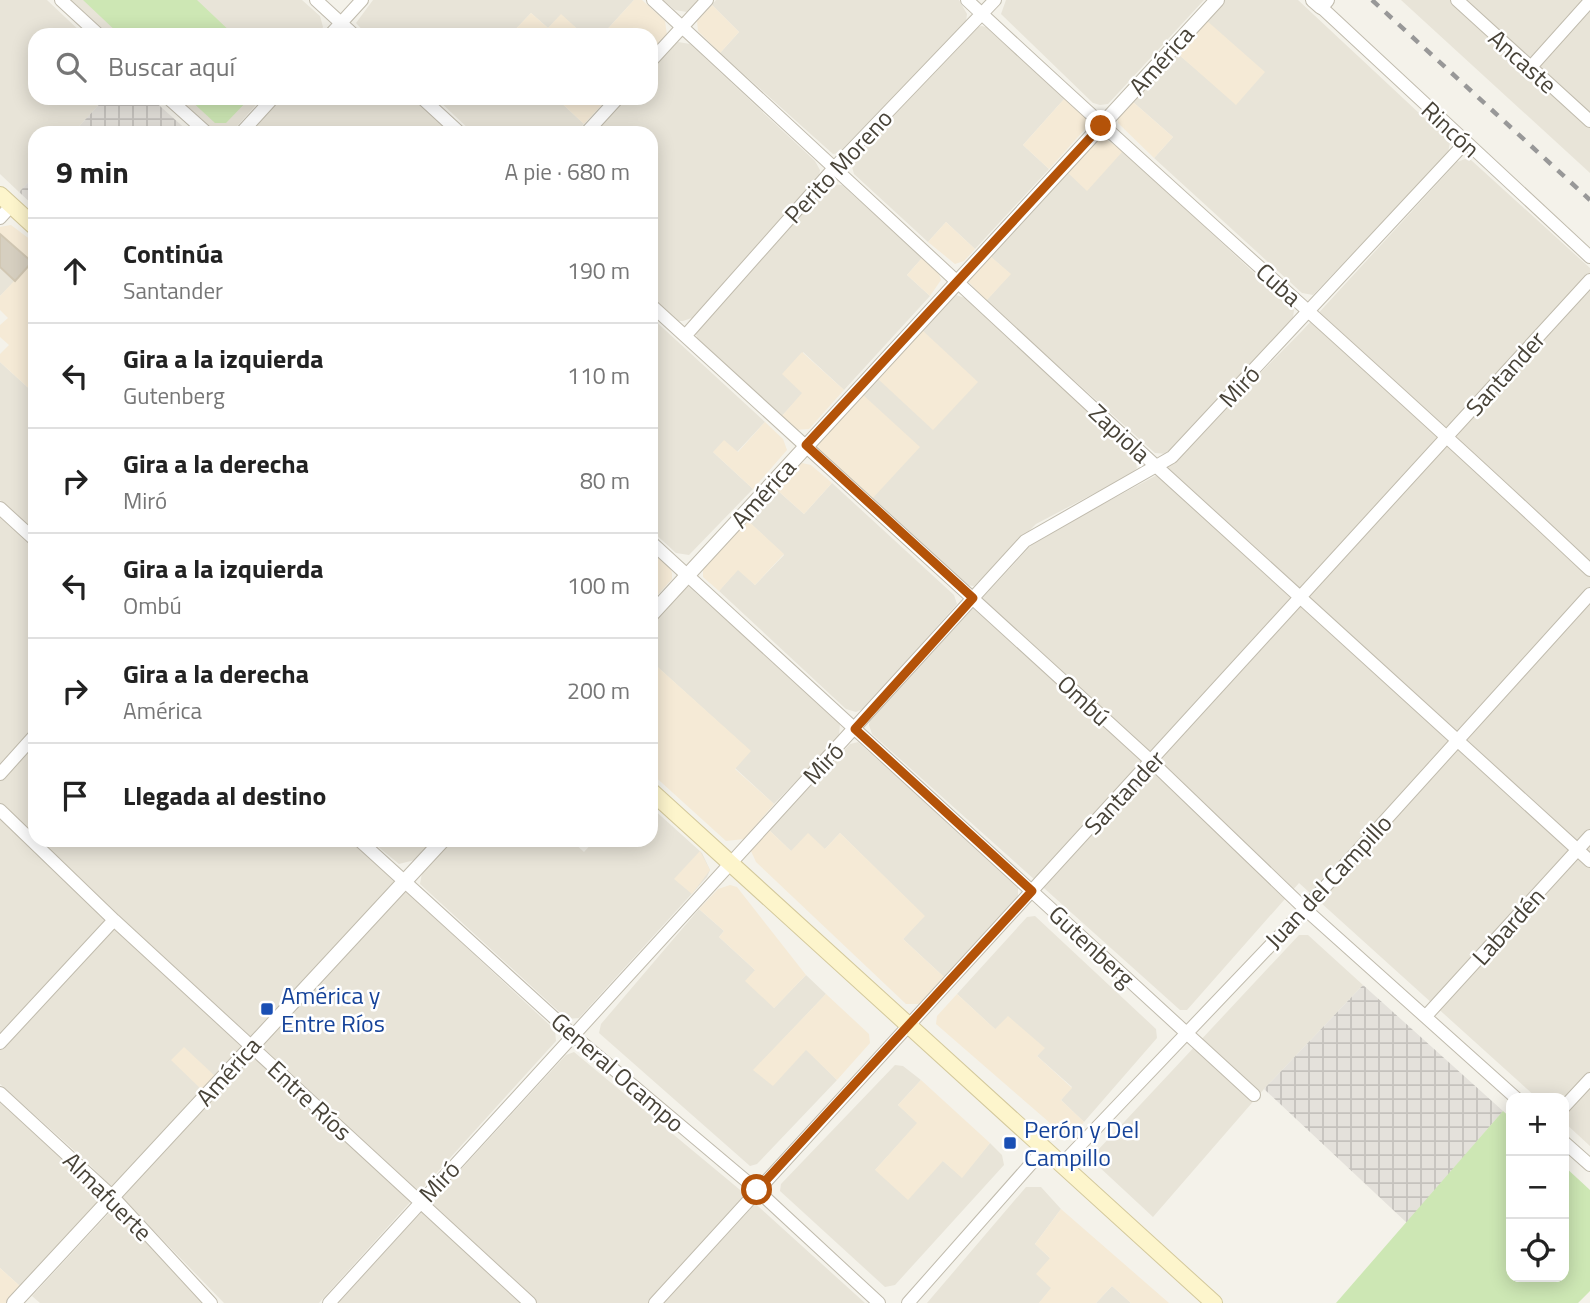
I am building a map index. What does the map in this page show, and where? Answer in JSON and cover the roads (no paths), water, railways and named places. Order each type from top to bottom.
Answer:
[{"type":"main road","points":[[4,206],[28,222]]},
{"type":"main road","points":[[658,797],[1062,1164],[1209,1302]]},
{"type":"street","points":[[61,0],[91,28]]},
{"type":"street","points":[[316,0],[346,28]]},
{"type":"street","points":[[336,28],[362,0]]},
{"type":"street","name":"Zapiola","points":[[653,0],[1157,467],[1590,861]]},
{"type":"street","points":[[658,53],[707,0]]},
{"type":"street","name":"Cuba","points":[[967,0],[1101,126],[1448,436],[1590,570]]},
{"type":"street","name":"Perito Moreno","points":[[686,335],[835,167],[995,0]]},
{"type":"street","name":"América","points":[[658,607],[1217,0]]},
{"type":"street","name":"Ancaste","points":[[1457,0],[1590,121]]},
{"type":"street","points":[[1530,68],[1590,1]]},
{"type":"street","name":"Rincón","points":[[1320,2],[1465,143],[1590,257]]},
{"type":"street","points":[[176,105],[199,126]]},
{"type":"street","points":[[247,126],[267,105]]},
{"type":"street","points":[[430,105],[452,126]]},
{"type":"street","points":[[592,126],[612,105]]},
{"type":"street","name":"Miró","points":[[329,1303],[1034,534],[1172,457],[1465,143]]},
{"type":"street","name":"Santander","points":[[655,1303],[1590,280]]},
{"type":"street","name":"Ombú","points":[[658,311],[1152,762],[1305,909],[1511,1093]]},
{"type":"street","points":[[0,508],[28,534]]},
{"type":"street","name":"Gutenberg","points":[[658,548],[1254,1095]]},
{"type":"street","name":"Juan del Campillo","points":[[1062,1164],[1305,909],[1590,594]]},
{"type":"street","points":[[0,774],[28,744]]},
{"type":"street","name":"Entre Ríos","points":[[0,810],[28,837]]},
{"type":"street","name":"Labardén","points":[[1426,1016],[1590,836]]},
{"type":"street","name":"Entre Ríos","points":[[38,847],[530,1303]]},
{"type":"street","name":"General Ocampo","points":[[367,847],[573,1035],[757,1190],[879,1303]]},
{"type":"street","name":"América","points":[[14,1303],[436,847]]},
{"type":"street","points":[[0,1042],[114,920]]},
{"type":"street","points":[[1569,1102],[1590,1079]]},
{"type":"street","name":"Almafuerte","points":[[0,1093],[114,1198],[211,1303]]},
{"type":"street","points":[[1569,1147],[1590,1166]]},
{"type":"street","points":[[908,1303],[1044,1149]]},
{"type":"railway","points":[[1372,0],[1590,200]]},
{"type":"place","name":"América y Entre Ríos","points":[[267,1009]]},
{"type":"place","name":"Perón y Del Campillo","points":[[1010,1143]]}]
